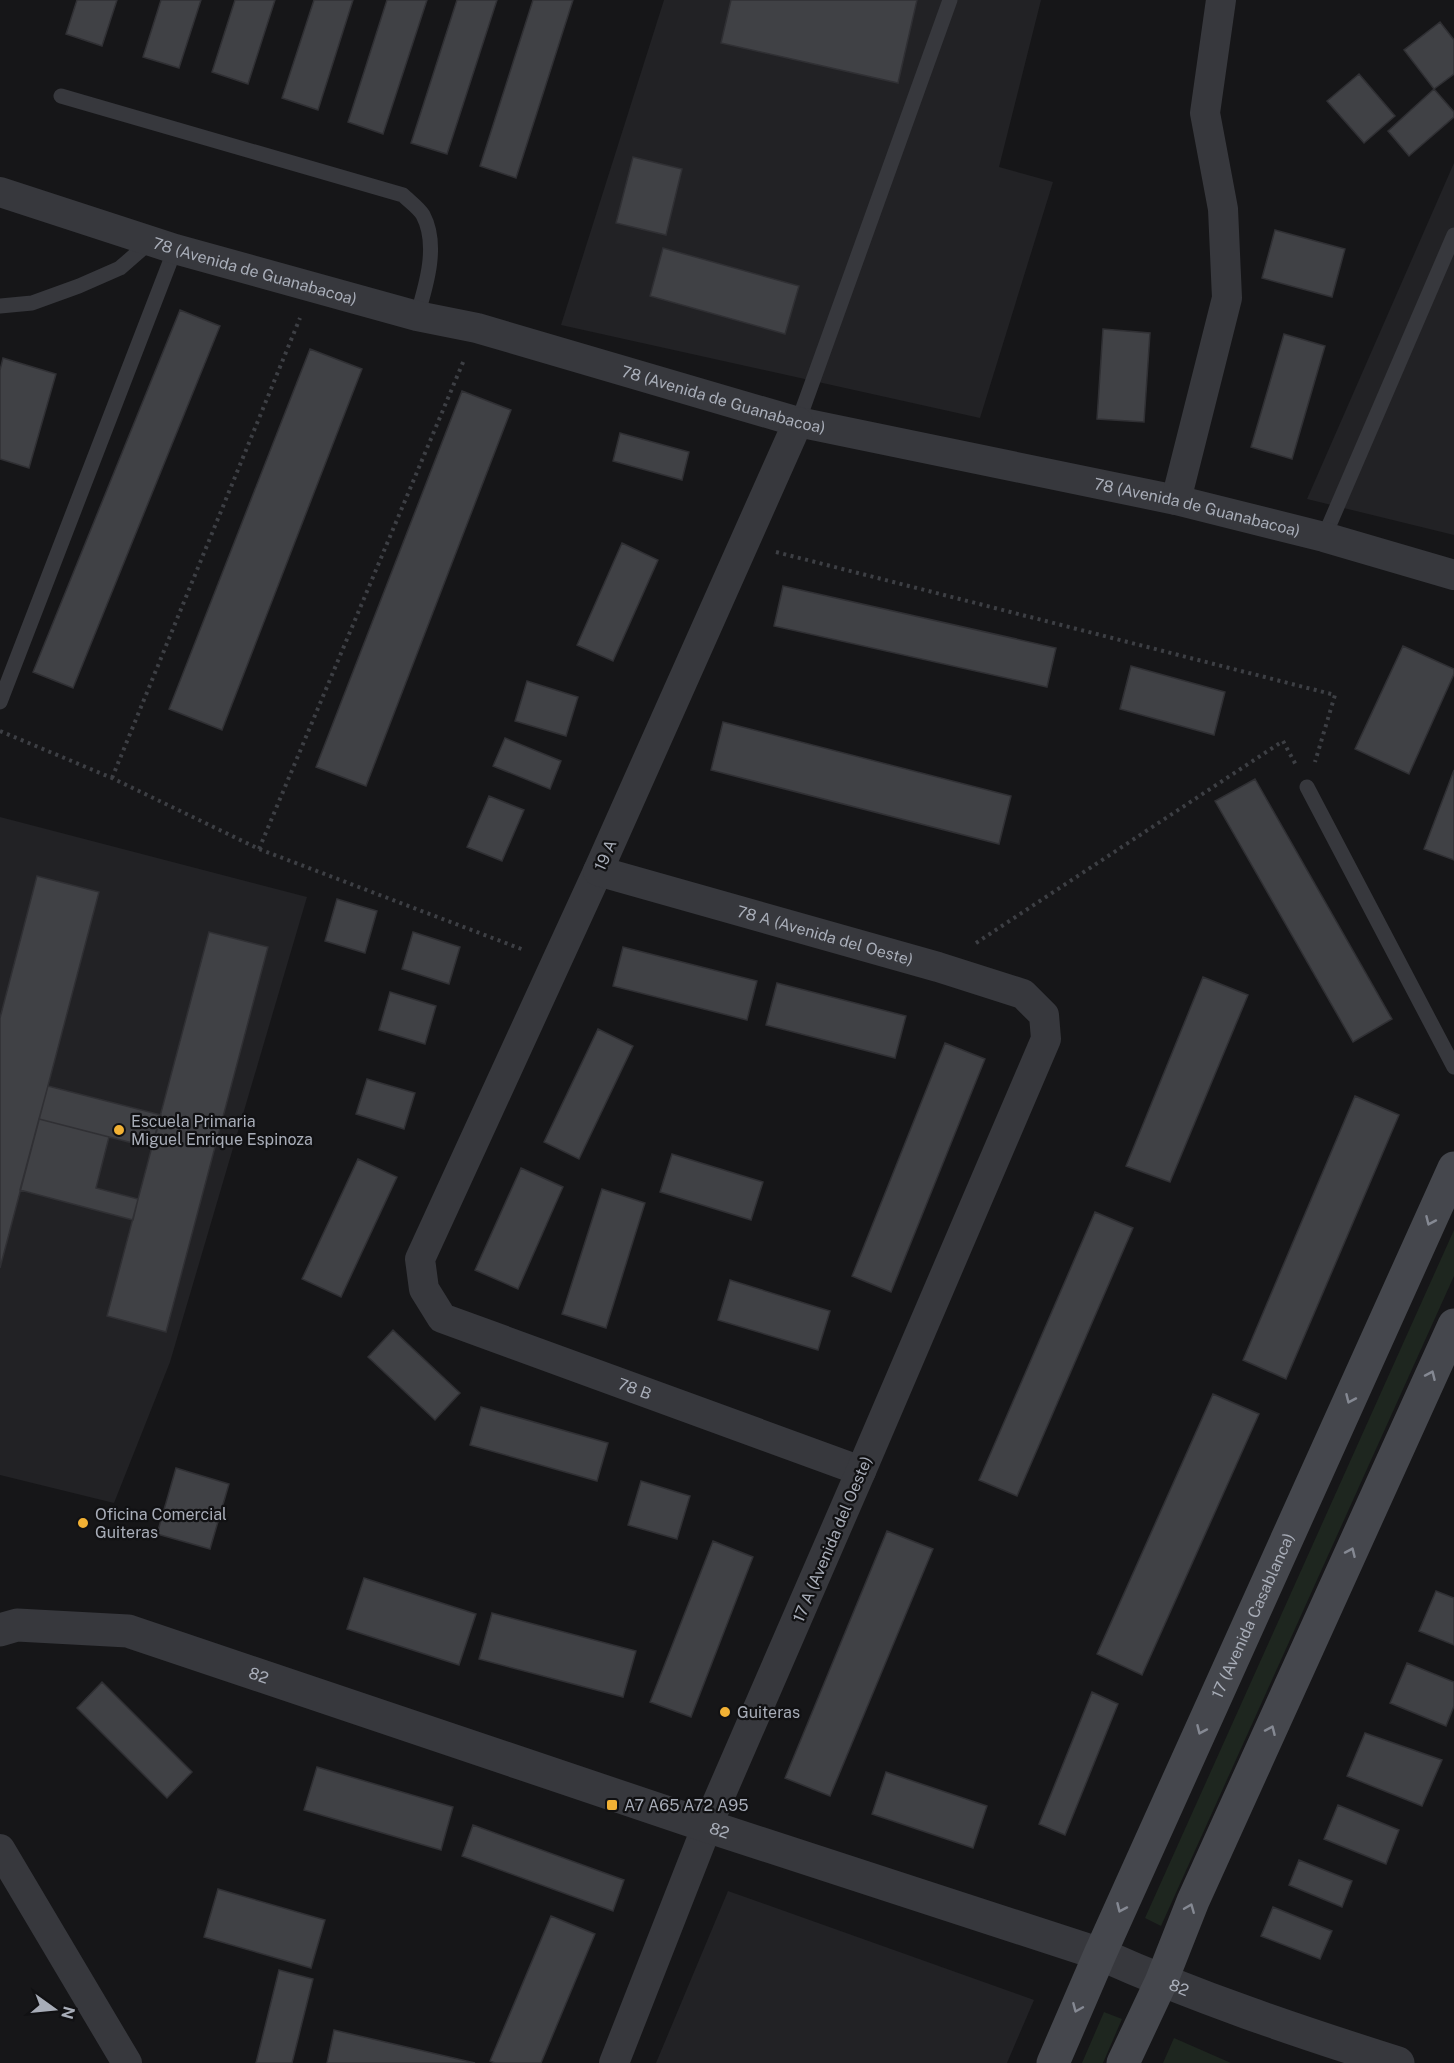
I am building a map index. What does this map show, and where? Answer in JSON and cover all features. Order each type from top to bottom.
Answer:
[{"type":"main road","name":"17 (Avenida Casablanca)","points":[[1053,2063],[1454,1168]]},
{"type":"main road","points":[[1123,2063],[1161,1982],[1193,1901],[1454,1325]]},
{"type":"street","points":[[1176,500],[1227,298],[1224,208],[1205,113],[1221,0]]},
{"type":"street","name":"78 (Avenida de Guanabacoa)","points":[[0,192],[163,245],[417,316],[477,328],[798,422],[1176,500],[1324,537],[1454,574]]},
{"type":"street","name":"19 A","points":[[424,1288],[420,1259],[598,871],[798,422]]},
{"type":"street","name":"78 A (Avenida del Oeste)","points":[[598,871],[938,967],[1023,994],[1044,1016]]},
{"type":"street","name":"17 A (Avenida del Oeste)","points":[[614,2063],[707,1826],[1046,1039],[1044,1016]]},
{"type":"street","name":"78 B","points":[[424,1288],[442,1318],[861,1471]]},
{"type":"street","name":"82","points":[[0,1629],[17,1625],[128,1631],[707,1826],[1100,1954],[1161,1982],[1398,2063]]},
{"type":"street","points":[[0,1849],[127,2063]]},
{"type":"lane","points":[[798,422],[950,0]]},
{"type":"lane","points":[[61,96],[403,195],[423,214],[429,236],[430,273],[417,316]]},
{"type":"lane","points":[[1324,537],[1454,234]]},
{"type":"lane","points":[[0,306],[32,303],[80,286],[163,245]]},
{"type":"lane","points":[[0,702],[163,245]]},
{"type":"lane","points":[[1307,787],[1454,1067]]},
{"type":"path","points":[[112,778],[312,287]]},
{"type":"path","points":[[259,849],[477,328]]},
{"type":"path","points":[[743,543],[1335,695],[1307,787]]},
{"type":"path","points":[[0,731],[112,778],[259,849],[555,962]]},
{"type":"path","points":[[938,967],[1283,741],[1307,787]]},
{"type":"shaded area","points":[[664,0],[1041,0],[999,167],[1053,182],[980,418],[561,325]]},
{"type":"shaded area","points":[[1454,163],[1454,535],[1307,499]]},
{"type":"shaded area","name":"Escuela Primaria Miguel Enrique Espinoza","points":[[0,817],[307,897],[170,1362],[114,1503],[0,1475]]},
{"type":"shaded area","points":[[1454,1230],[1454,1276],[1161,1926],[1145,1918]]},
{"type":"shaded area","points":[[728,1891],[1034,2000],[1007,2063],[656,2063]]},
{"type":"shaded area","points":[[1104,2012],[1122,2019],[1103,2063],[1082,2063]]},
{"type":"shaded area","points":[[1174,2038],[1231,2063],[1163,2063]]},
{"type":"building","points":[[77,0],[117,0],[102,46],[66,34]]},
{"type":"building","points":[[161,0],[201,0],[179,68],[143,57]]},
{"type":"building","points":[[235,0],[275,0],[248,84],[212,72]]},
{"type":"building","points":[[314,0],[353,0],[318,110],[282,98]]},
{"type":"building","points":[[387,0],[427,0],[383,134],[348,122]]},
{"type":"building","points":[[457,0],[497,0],[447,154],[411,143]]},
{"type":"building","points":[[533,0],[573,0],[516,178],[480,166]]},
{"type":"building","points":[[731,0],[917,0],[898,83],[721,43]]},
{"type":"building","points":[[1440,22],[1454,40],[1454,74],[1434,89],[1404,50]]},
{"type":"building","points":[[1359,74],[1395,116],[1364,143],[1327,101]]},
{"type":"building","points":[[1434,89],[1454,112],[1454,117],[1409,156],[1388,131]]},
{"type":"building","points":[[633,157],[682,169],[666,235],[616,223]]},
{"type":"building","points":[[1275,230],[1345,249],[1332,297],[1262,278]]},
{"type":"building","points":[[663,248],[799,286],[785,334],[650,296]]},
{"type":"building","points":[[180,310],[220,326],[73,688],[33,672]]},
{"type":"building","points":[[1103,329],[1150,333],[1144,422],[1097,419]]},
{"type":"building","points":[[1284,334],[1325,346],[1292,459],[1251,447]]},
{"type":"building","points":[[310,349],[362,369],[222,730],[169,709]]},
{"type":"building","points":[[3,358],[56,374],[29,468],[0,459],[0,370]]},
{"type":"building","points":[[462,391],[511,410],[366,786],[316,767]]},
{"type":"building","points":[[620,433],[689,452],[682,480],[613,461]]},
{"type":"building","points":[[622,543],[658,560],[613,661],[577,645]]},
{"type":"building","points":[[783,586],[1056,648],[1047,687],[774,626]]},
{"type":"building","points":[[1403,646],[1454,669],[1454,674],[1409,774],[1355,749]]},
{"type":"building","points":[[1131,666],[1225,692],[1214,735],[1120,709]]},
{"type":"building","points":[[527,681],[578,697],[566,736],[515,721]]},
{"type":"building","points":[[723,722],[1011,796],[999,844],[711,770]]},
{"type":"building","points":[[505,738],[561,761],[550,789],[493,766]]},
{"type":"building","points":[[1454,770],[1454,860],[1424,849]]},
{"type":"building","points":[[1255,779],[1392,1019],[1353,1042],[1215,801]]},
{"type":"building","points":[[489,796],[524,810],[502,861],[467,847]]},
{"type":"building","points":[[37,876],[99,892],[0,1268],[0,1018]]},
{"type":"building","points":[[337,899],[377,911],[365,953],[325,941]]},
{"type":"building","points":[[209,932],[268,947],[166,1332],[107,1316]]},
{"type":"building","points":[[413,932],[460,947],[449,984],[402,969]]},
{"type":"building","points":[[623,947],[757,981],[747,1020],[613,986]]},
{"type":"building","points":[[1203,977],[1248,995],[1170,1182],[1126,1166]]},
{"type":"building","points":[[777,983],[906,1016],[895,1058],[766,1025]]},
{"type":"building","points":[[390,992],[436,1006],[425,1044],[379,1030]]},
{"type":"building","points":[[598,1029],[633,1046],[579,1159],[544,1142]]},
{"type":"building","points":[[945,1043],[985,1059],[891,1292],[852,1276]]},
{"type":"building","points":[[367,1079],[415,1093],[404,1129],[356,1114]]},
{"type":"building","points":[[48,1086],[161,1115],[152,1148],[39,1119]]},
{"type":"building","points":[[1355,1096],[1399,1115],[1286,1379],[1243,1360]]},
{"type":"building","points":[[39,1119],[109,1137],[96,1188],[138,1199],[133,1220],[20,1190]]},
{"type":"building","points":[[672,1154],[763,1182],[751,1220],[660,1192]]},
{"type":"building","points":[[358,1159],[397,1177],[341,1297],[302,1279]]},
{"type":"building","points":[[521,1168],[563,1187],[518,1289],[475,1270]]},
{"type":"building","points":[[602,1189],[645,1203],[606,1328],[562,1314]]},
{"type":"building","points":[[1095,1212],[1133,1228],[1017,1496],[979,1480]]},
{"type":"building","points":[[730,1280],[830,1311],[818,1350],[718,1320]]},
{"type":"building","points":[[393,1330],[460,1393],[435,1420],[368,1357]]},
{"type":"building","points":[[1213,1394],[1259,1414],[1142,1675],[1097,1654]]},
{"type":"building","points":[[481,1407],[608,1443],[597,1481],[470,1445]]},
{"type":"building","points":[[176,1468],[229,1484],[210,1549],[157,1534]]},
{"type":"building","points":[[641,1481],[690,1496],[677,1539],[628,1525]]},
{"type":"building","points":[[887,1531],[933,1549],[830,1796],[785,1778]]},
{"type":"building","points":[[713,1541],[753,1557],[691,1717],[650,1702]]},
{"type":"building","points":[[364,1578],[476,1614],[459,1665],[347,1629]]},
{"type":"building","points":[[1436,1591],[1454,1598],[1454,1645],[1419,1631]]},
{"type":"building","points":[[492,1613],[636,1651],[623,1697],[479,1659]]},
{"type":"building","points":[[1407,1663],[1454,1682],[1454,1706],[1446,1726],[1390,1703]]},
{"type":"building","points":[[102,1682],[192,1772],[167,1798],[77,1708]]},
{"type":"building","points":[[1092,1692],[1118,1704],[1065,1835],[1039,1824]]},
{"type":"building","points":[[1365,1733],[1442,1760],[1422,1806],[1347,1776]]},
{"type":"building","points":[[317,1767],[453,1807],[441,1850],[304,1810]]},
{"type":"building","points":[[886,1772],[987,1806],[973,1848],[872,1814]]},
{"type":"building","points":[[1338,1805],[1399,1830],[1386,1864],[1324,1839]]},
{"type":"building","points":[[473,1825],[624,1880],[613,1911],[462,1856]]},
{"type":"building","points":[[1299,1860],[1352,1881],[1342,1907],[1289,1885]]},
{"type":"building","points":[[218,1889],[325,1920],[311,1968],[204,1937]]},
{"type":"building","points":[[1273,1907],[1332,1931],[1320,1959],[1261,1936]]},
{"type":"building","points":[[551,1916],[595,1934],[541,2063],[495,2063],[490,2061]]},
{"type":"building","points":[[279,1970],[313,1979],[292,2063],[256,2063]]},
{"type":"building","points":[[334,2030],[475,2063],[327,2063]]},
{"type":"place","name":"Escuela Primaria Miguel Enrique Espinoza","points":[[119,1130]]},
{"type":"place","name":"Oficina Comercial Guiteras","points":[[83,1523]]},
{"type":"place","name":"Guiteras","points":[[725,1712]]},
{"type":"place","name":"A7 A65 A72 A95","points":[[612,1805]]}]
